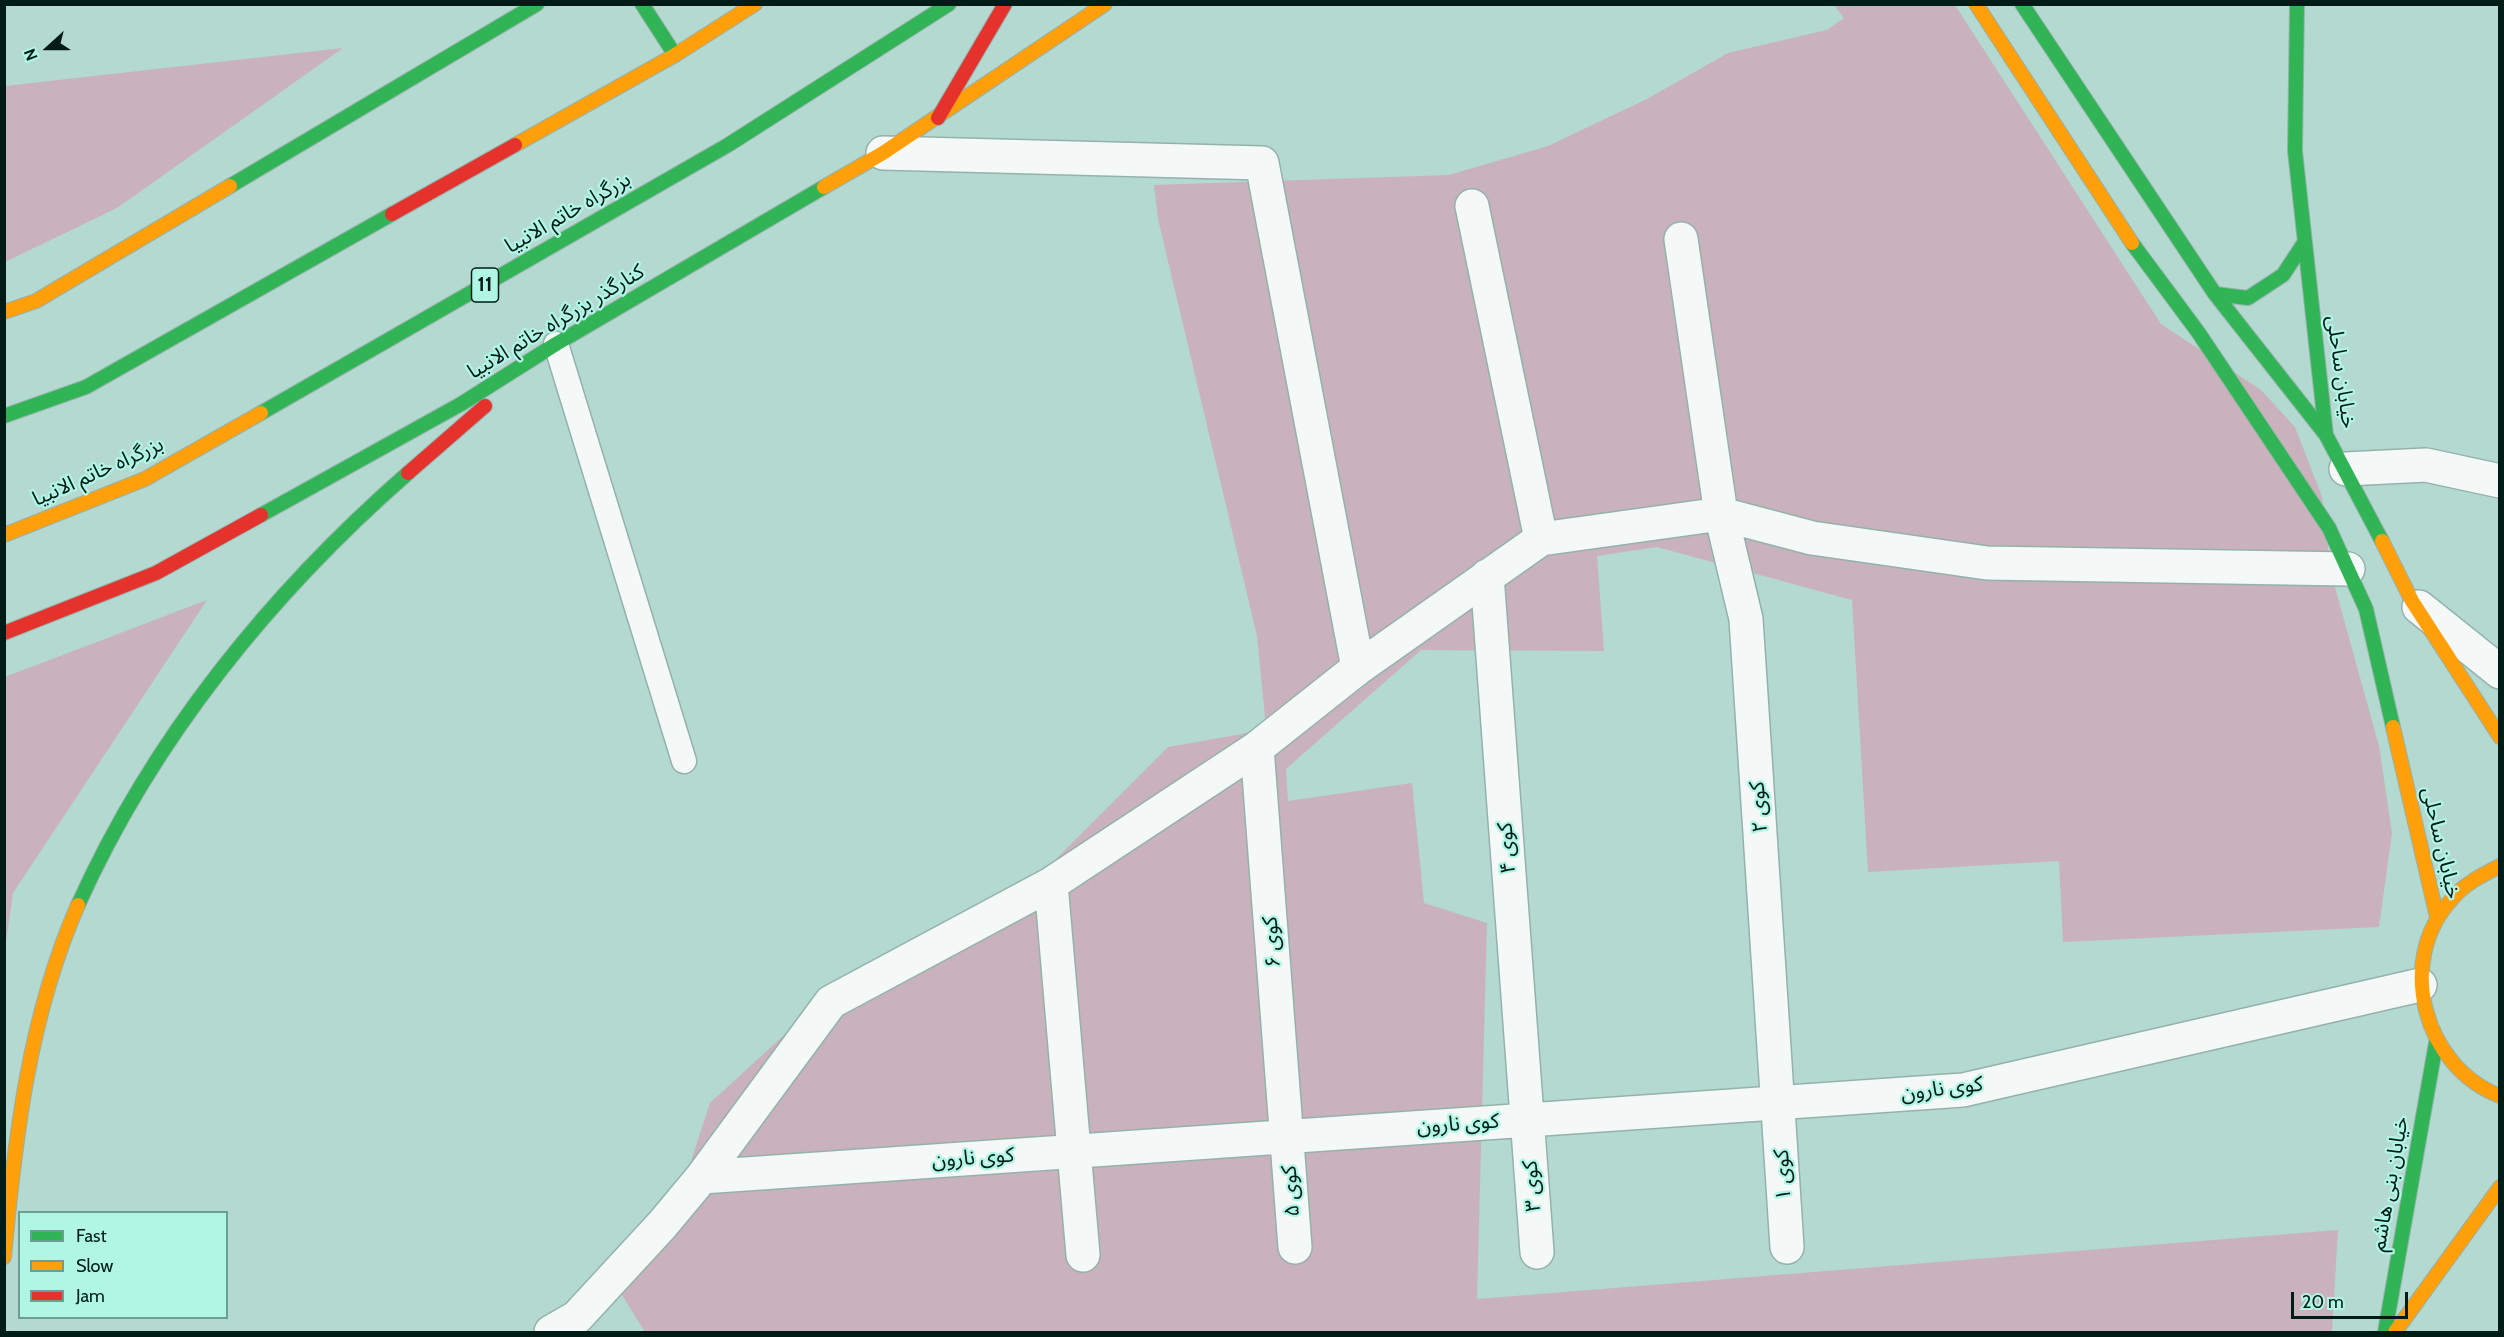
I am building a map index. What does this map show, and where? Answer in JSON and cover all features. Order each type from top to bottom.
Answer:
[{"type":"main road","points":[[4,312],[36,301],[537,4]]},
{"type":"main road","points":[[642,4],[675,55]]},
{"type":"main road","points":[[4,416],[86,387],[675,55],[755,4]]},
{"type":"main road","name":"بزرگراه خاتم الانبیا","points":[[4,535],[145,479],[728,145],[949,4]]},
{"type":"main road","points":[[938,118],[1005,4]]},
{"type":"main road","name":"کنارگذر بزرگراه خاتم الانبیا","points":[[4,633],[156,573],[461,404],[556,344],[883,153],[1105,4]]},
{"type":"main road","name":"خیابان ساحلی","points":[[1976,4],[2147,266],[2198,332],[2329,528],[2366,609],[2437,917]]},
{"type":"main road","points":[[2022,4],[2215,294],[2325,435]]},
{"type":"main road","name":"خیابان ساحلی","points":[[2297,4],[2295,151],[2325,435],[2346,469],[2412,601],[2499,736]]},
{"type":"main road","points":[[2215,294],[2248,298],[2283,275],[2304,243]]},
{"type":"main road","points":[[4,1257],[13,1161],[32,1054],[60,949],[107,840],[162,749],[252,628],[339,535],[556,344]]},
{"type":"main road","points":[[2499,866],[2485,872],[2458,891],[2437,917],[2427,939],[2421,962],[2420,985],[2424,1016],[2436,1043],[2459,1071],[2489,1092],[2499,1096]]},
{"type":"main road","name":"خیابان بنی هاشم","points":[[2385,1332],[2436,1043]]},
{"type":"main road","points":[[2395,1332],[2499,1187]]},
{"type":"street","points":[[883,153],[1262,164],[1358,668]]},
{"type":"street","points":[[1472,206],[1541,538]]},
{"type":"street","name":"کوی ۲","points":[[1681,239],[1721,514],[1746,619],[1779,1103]]},
{"type":"street","points":[[2346,469],[2426,465],[2499,481]]},
{"type":"street","points":[[551,1332],[577,1317],[662,1225],[702,1177],[831,1002],[1052,884],[1257,748],[1358,668],[1541,538],[1721,514],[1812,538],[1987,563],[2348,569]]},
{"type":"street","name":"کوی ۴","points":[[1487,576],[1528,1119]]},
{"type":"street","points":[[2412,601],[2499,672]]},
{"type":"street","name":"کوی ۶","points":[[1257,748],[1287,1136]]},
{"type":"street","points":[[1052,884],[1083,1255]]},
{"type":"street","name":"کوی نارون","points":[[702,1177],[1964,1090],[2420,985]]},
{"type":"street","name":"کوی ۱","points":[[1779,1103],[1787,1247]]},
{"type":"street","name":"کوی ۳","points":[[1528,1119],[1537,1252]]},
{"type":"street","name":"کوی ۵","points":[[1287,1136],[1295,1247]]},
{"type":"lane","points":[[556,344],[684,761]]},
{"type":"shaded area","points":[[1834,5],[1955,5],[2161,324],[2261,390],[2295,427],[2322,497],[2331,573],[2379,746],[2392,833],[2379,927],[2063,942],[2059,861],[1868,872],[1852,600],[1657,547],[1597,556],[1604,651],[1421,650],[1286,769],[1288,801],[1412,783],[1424,903],[1487,923],[1477,1299],[2338,1230],[2332,1332],[645,1332],[617,1287],[671,1222],[710,1103],[831,992],[1034,881],[1168,747],[1242,734],[1266,727],[1257,636],[1158,219],[1154,185],[1449,175],[1548,146],[1647,99],[1728,53],[1827,30],[1844,18]]},
{"type":"shaded area","points":[[343,48],[117,208],[5,262],[5,86]]},
{"type":"shaded area","points":[[207,600],[13,893],[5,949],[5,677]]},
{"type":"traffic: fast","points":[[230,186],[537,4]]},
{"type":"traffic: fast","points":[[642,4],[675,55]]},
{"type":"traffic: fast","points":[[261,413],[728,145],[949,4]]},
{"type":"traffic: fast","points":[[2022,4],[2215,294],[2326,435]]},
{"type":"traffic: fast","points":[[2297,4],[2295,151],[2326,435],[2382,541]]},
{"type":"traffic: fast","points":[[261,515],[461,404],[556,344],[824,187]]},
{"type":"traffic: fast","points":[[4,416],[86,387],[392,214]]},
{"type":"traffic: fast","points":[[2132,243],[2198,332],[2329,528],[2366,609],[2393,727]]},
{"type":"traffic: fast","points":[[2215,294],[2248,298],[2283,275],[2304,243]]},
{"type":"traffic: fast","points":[[78,905],[108,843],[142,784],[179,727],[220,671],[263,618],[309,568],[408,473]]},
{"type":"traffic: fast","points":[[2385,1332],[2436,1043]]},
{"type":"traffic: slow","points":[[515,145],[675,55],[755,4]]},
{"type":"traffic: slow","points":[[824,187],[883,153],[1105,4]]},
{"type":"traffic: slow","points":[[1976,4],[2132,243]]},
{"type":"traffic: slow","points":[[4,312],[36,301],[230,186]]},
{"type":"traffic: slow","points":[[4,535],[145,479],[261,413]]},
{"type":"traffic: slow","points":[[2382,541],[2412,601],[2500,737]]},
{"type":"traffic: slow","points":[[2393,727],[2437,917]]},
{"type":"traffic: slow","points":[[2500,866],[2480,876],[2462,889],[2451,900],[2434,925],[2424,953],[2422,982],[2426,1010],[2436,1038],[2452,1062],[2474,1082],[2500,1096]]},
{"type":"traffic: slow","points":[[4,1257],[19,1123],[36,1034],[47,990],[78,905]]},
{"type":"traffic: slow","points":[[2395,1332],[2500,1187]]},
{"type":"traffic: jam","points":[[938,118],[1005,4]]},
{"type":"traffic: jam","points":[[392,214],[515,145]]},
{"type":"traffic: jam","points":[[408,473],[485,406]]},
{"type":"traffic: jam","points":[[4,633],[156,573],[261,515]]}]
